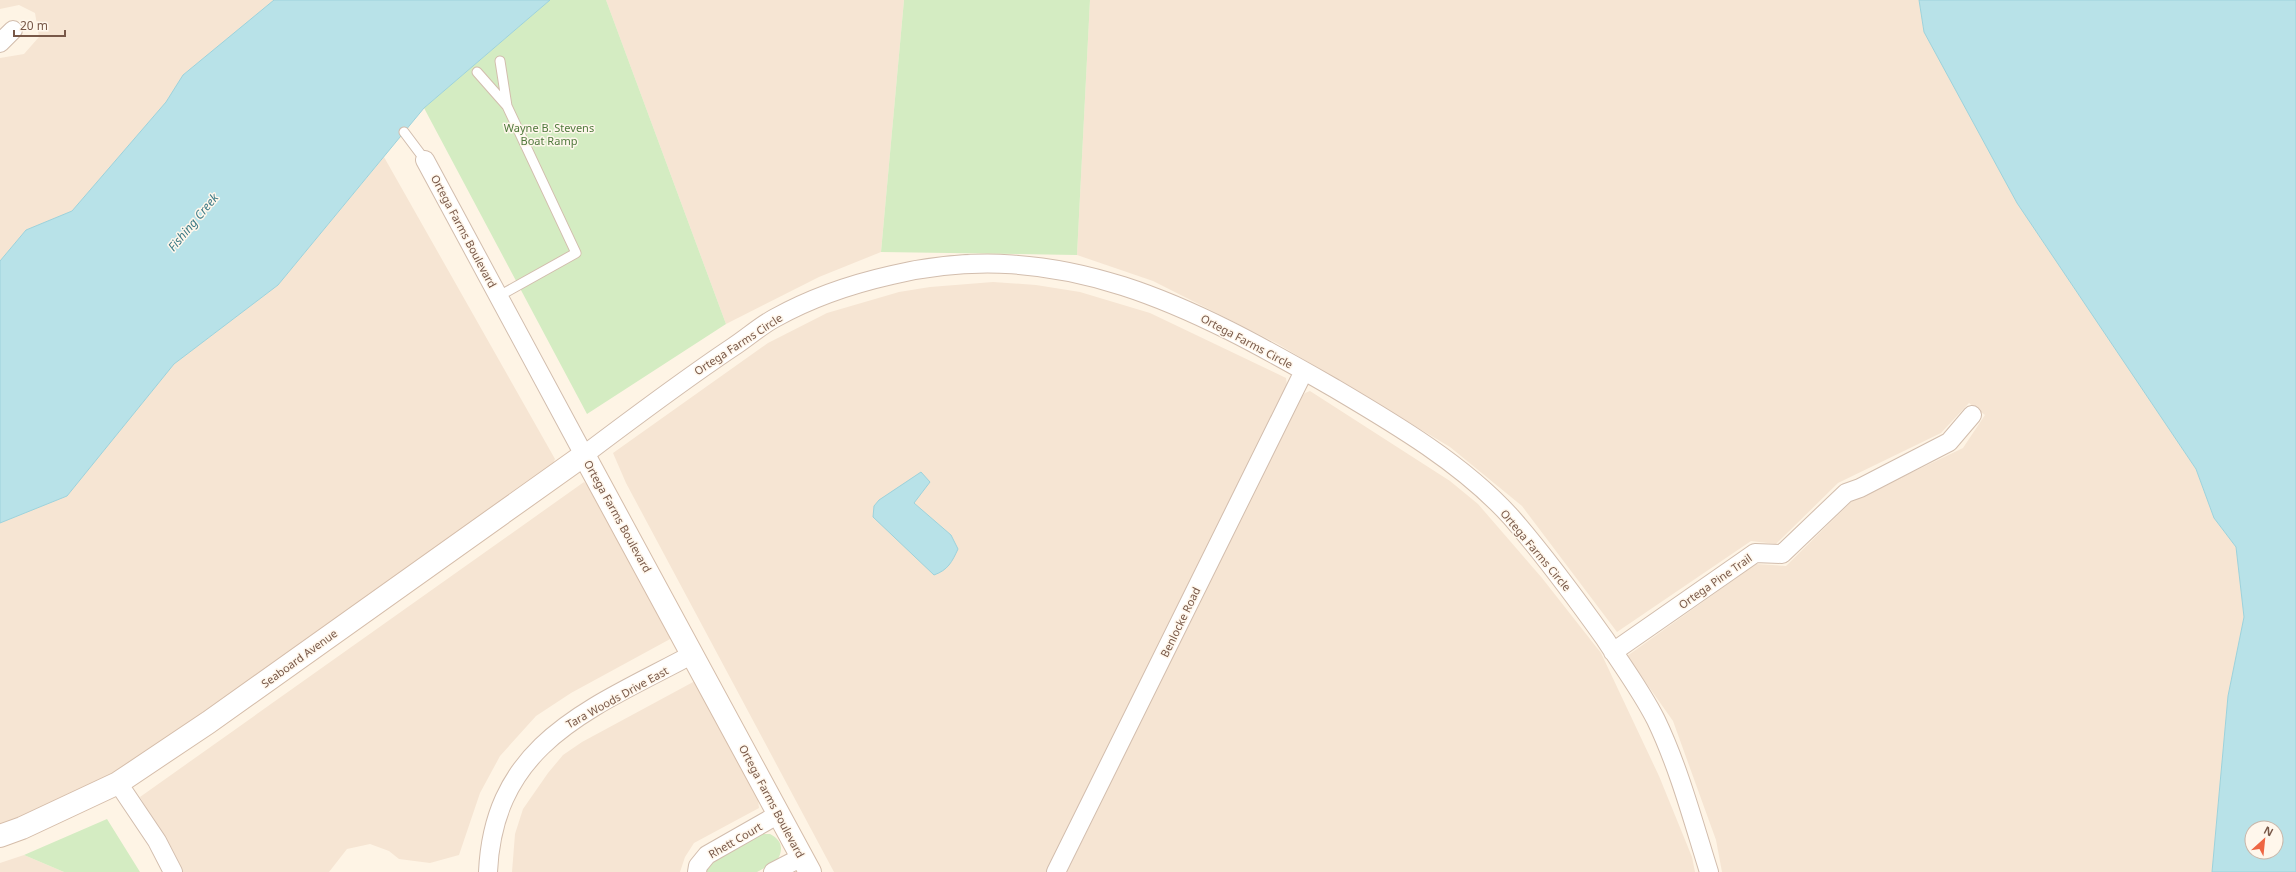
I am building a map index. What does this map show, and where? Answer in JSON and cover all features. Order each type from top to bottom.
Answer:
[{"type":"street","points":[[0,43],[13,30]]},
{"type":"street","name":"Ortega Farms Boulevard","points":[[425,160],[806,864]]},
{"type":"street","name":"Ortega Farms Circle","points":[[584,455],[688,377],[773,319],[836,291],[891,275],[951,265],[988,264],[1036,266],[1060,270],[1133,288],[1181,306],[1277,355],[1372,410],[1443,456],[1503,509],[1563,580],[1613,652],[1656,720],[1675,764],[1709,872]]},
{"type":"street","name":"Benlocke Road","points":[[1056,872],[1304,371]]},
{"type":"street","name":"Ortega Pine Trail","points":[[1613,652],[1755,553],[1782,554],[1846,493],[1860,488],[1949,442],[1972,415]]},
{"type":"street","name":"Seaboard Avenue","points":[[0,836],[22,828],[118,783],[216,718],[584,455]]},
{"type":"street","name":"Tara Woods Drive East","points":[[488,872],[491,840],[497,815],[508,789],[530,758],[548,739],[572,720],[693,654]]},
{"type":"street","points":[[118,783],[156,841],[173,872]]},
{"type":"street","name":"Rhett Court","points":[[697,872],[698,866],[707,855],[779,814]]},
{"type":"street","points":[[773,872],[806,864]]},
{"type":"lane","points":[[499,296],[576,253],[507,106],[500,60]]},
{"type":"lane","points":[[476,72],[507,106]]},
{"type":"lane","points":[[404,132],[425,160]]},
{"type":"shaded area","points":[[0,0],[274,0],[183,75],[166,102],[72,211],[26,230],[0,261],[0,58],[24,54],[39,37],[35,13],[19,5],[0,9]]},
{"type":"shaded area","points":[[606,0],[904,0],[881,252],[819,277],[726,324]]},
{"type":"shaded area","points":[[1090,0],[1919,0],[1924,32],[2017,203],[2196,469],[2214,518],[2236,547],[2244,617],[2228,696],[2212,872],[1722,872],[1716,840],[1673,721],[1627,656],[1756,564],[1786,566],[1852,501],[1963,448],[1985,415],[1969,403],[1941,433],[1838,483],[1776,544],[1751,541],[1617,632],[1522,506],[1450,447],[1278,344],[1153,281],[1077,255]]},
{"type":"shaded area","points":[[384,157],[555,459],[550,470],[112,777],[0,827],[0,523],[67,496],[174,364],[278,285]]},
{"type":"shaded area","points":[[993,282],[1036,285],[1080,292],[1150,313],[1286,378],[1287,386],[1046,872],[834,872],[626,483],[613,453],[768,343],[827,313],[899,292],[930,287]]},
{"type":"shaded area","points":[[1310,391],[1450,481],[1478,504],[1542,578],[1601,653],[1659,776],[1692,857],[1695,872],[1067,872],[1298,401],[1305,393]]},
{"type":"shaded area","points":[[584,482],[594,491],[672,638],[571,693],[536,716],[500,756],[480,793],[459,855],[430,863],[399,859],[389,851],[370,844],[347,849],[329,872],[183,872],[140,797]]},
{"type":"shaded area","points":[[695,681],[757,792],[759,808],[694,843],[685,857],[680,872],[512,872],[515,834],[523,809],[548,773],[563,755],[582,742]]},
{"type":"shaded area","points":[[24,855],[64,872],[0,872],[0,863]]},
{"type":"green space","name":"Wayne B. Stevens Boat Ramp","points":[[550,0],[606,0],[726,324],[587,414],[424,108]]},
{"type":"green space","points":[[904,0],[1090,0],[1077,255],[881,252]]},
{"type":"green space","points":[[107,819],[140,872],[64,872],[24,855]]},
{"type":"green space","points":[[763,834],[770,834],[774,836],[781,845],[781,853],[777,861],[757,872],[705,872],[710,863]]},
{"type":"water","name":"Fishing Creek","points":[[274,0],[550,0],[424,108],[278,285],[174,364],[67,496],[0,523],[0,261],[26,230],[72,211],[166,102],[183,75]]},
{"type":"water","points":[[1919,0],[2296,0],[2296,872],[2212,872],[2228,696],[2244,617],[2236,547],[2214,518],[2196,469],[2017,203],[1924,32]]},
{"type":"water","points":[[921,472],[930,482],[914,503],[951,535],[958,549],[949,565],[943,571],[934,575],[873,517],[874,506],[879,500]]}]
